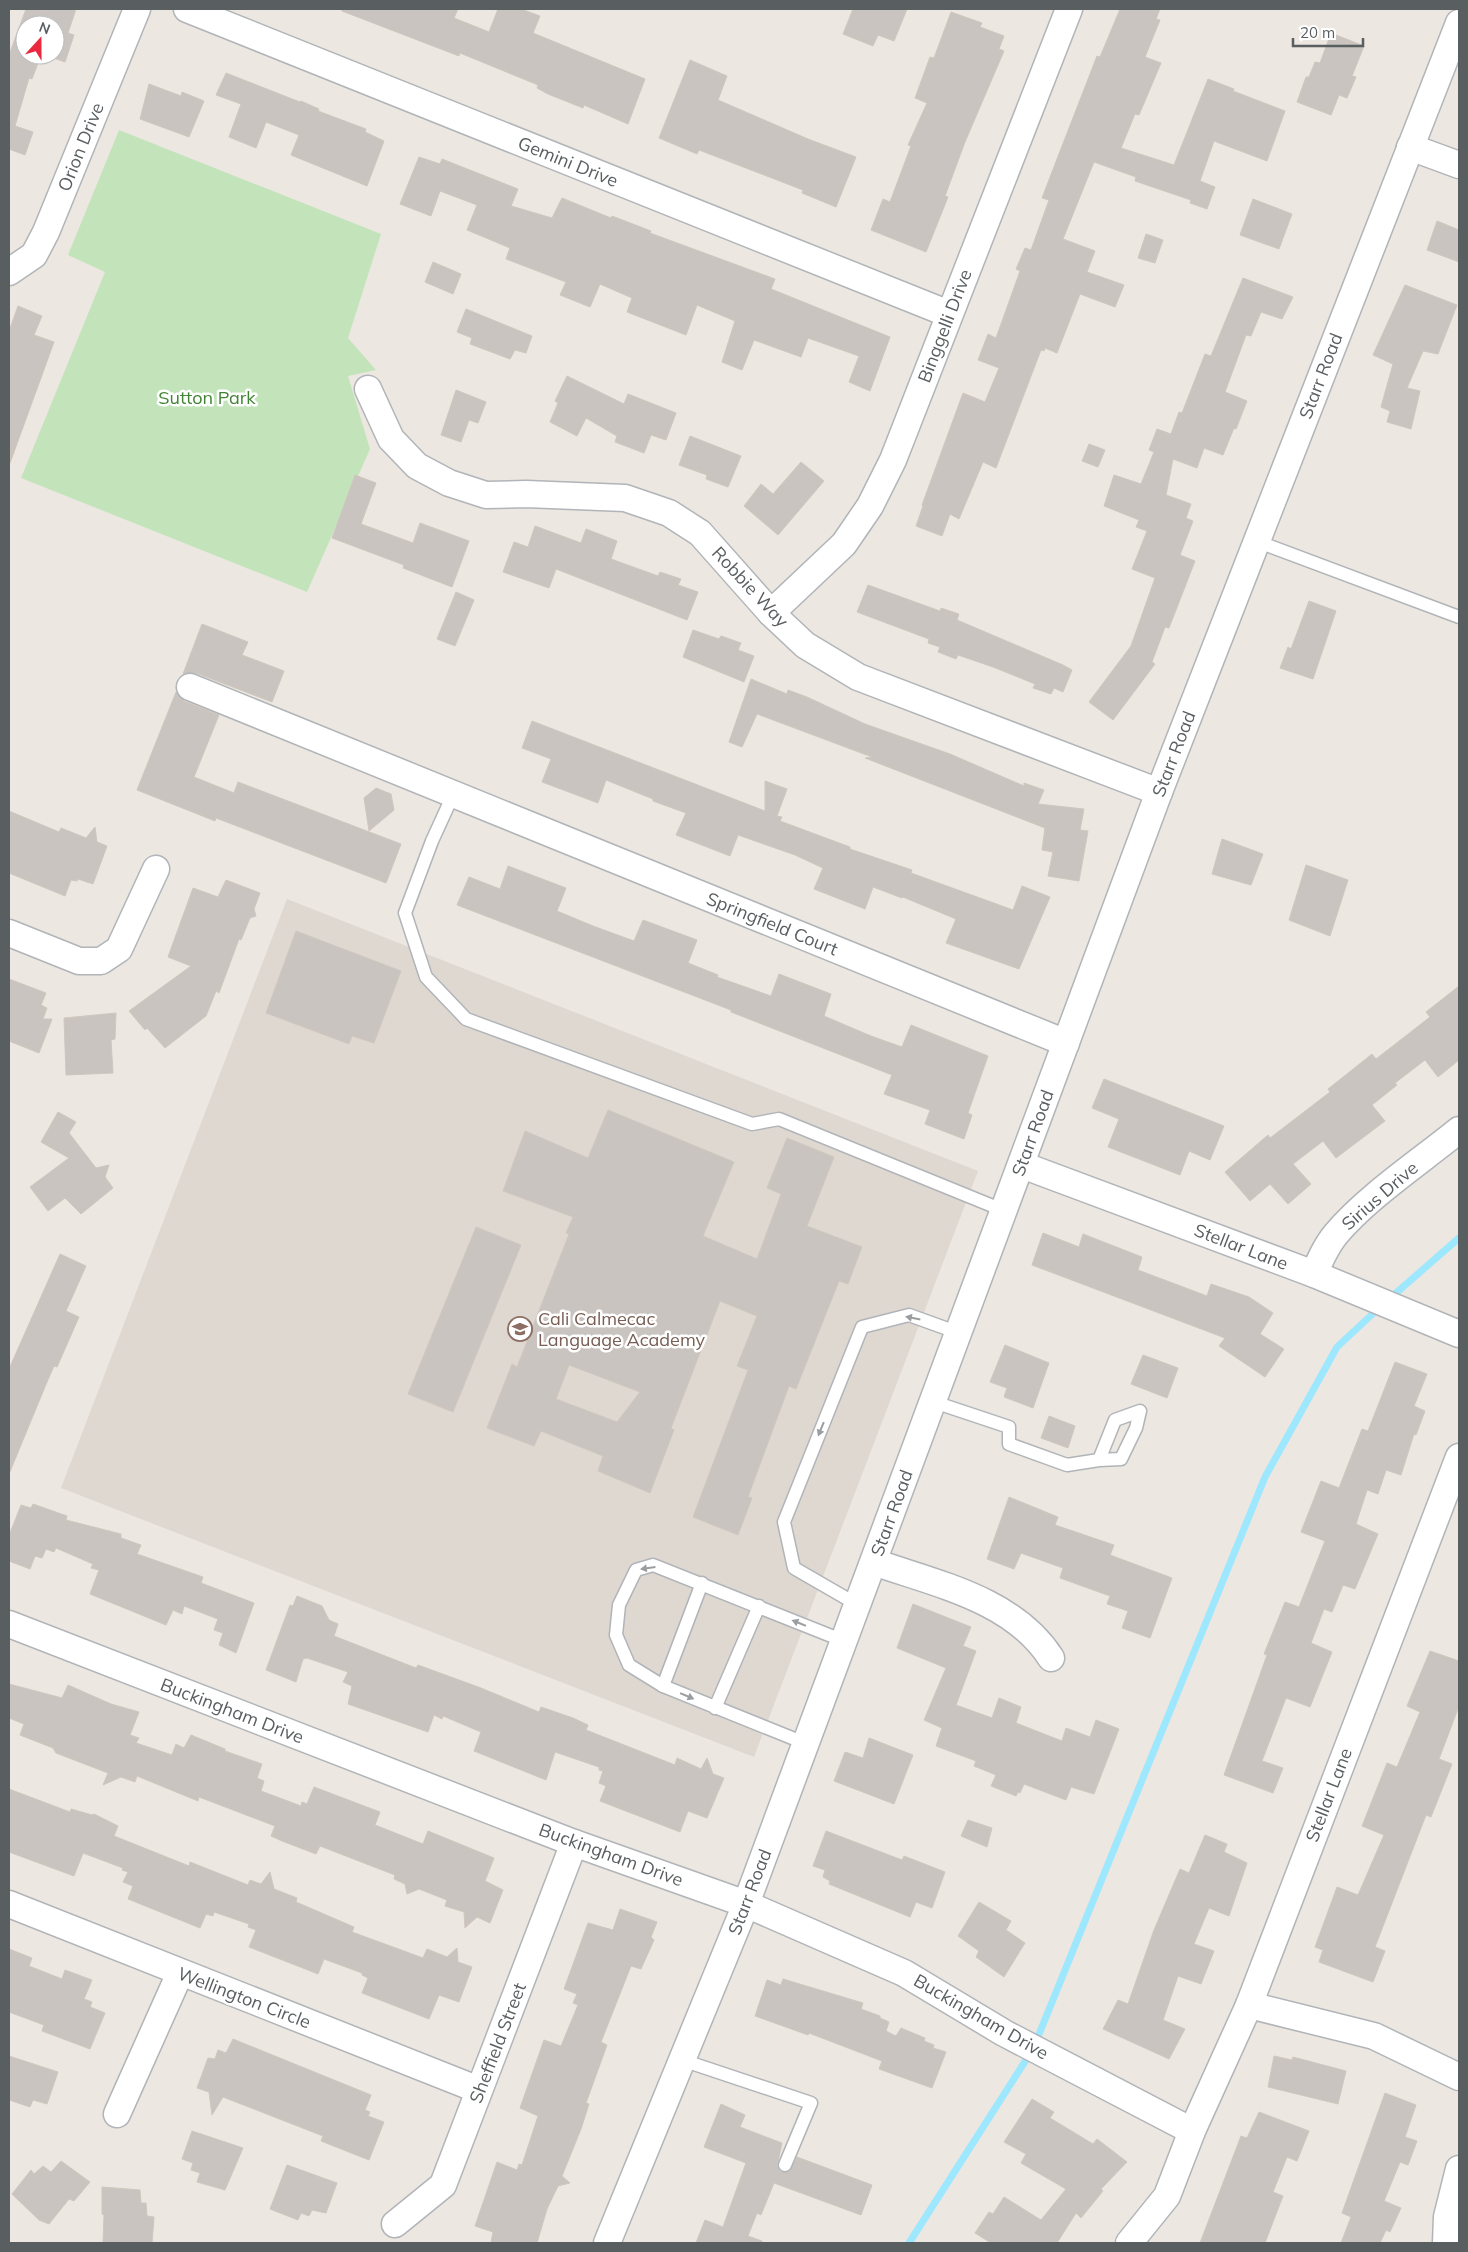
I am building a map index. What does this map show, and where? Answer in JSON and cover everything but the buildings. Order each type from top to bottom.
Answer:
[{"type":"street","name":"Orion Drive","points":[[9,272],[34,255],[46,232],[137,9]]},
{"type":"street","name":"Gemini Drive","points":[[188,9],[949,314]]},
{"type":"street","name":"Binggelli Drive","points":[[771,613],[844,544],[870,506],[893,460],[1069,9]]},
{"type":"street","name":"Starr Road","points":[[607,2243],[746,1904],[1159,792],[1459,23]]},
{"type":"street","points":[[1410,147],[1459,165]]},
{"type":"street","name":"Robbie Way","points":[[368,389],[390,439],[417,466],[449,483],[486,495],[526,494],[625,498],[669,512],[700,533],[771,613],[805,645],[858,677],[1159,792]]},
{"type":"street","name":"Springfield Court","points":[[190,688],[1066,1043]]},
{"type":"street","points":[[9,933],[79,961],[101,961],[119,949],[156,869]]},
{"type":"street","name":"Sirius Drive","points":[[1314,1274],[1321,1257],[1335,1235],[1354,1215],[1459,1130]]},
{"type":"street","name":"Stellar Lane","points":[[1022,1165],[1314,1274],[1459,1334]]},
{"type":"street","name":"Stellar Lane","points":[[1129,2243],[1167,2196],[1192,2131],[1249,2005],[1459,1457]]},
{"type":"street","points":[[874,1562],[975,1597],[1004,1613],[1039,1640],[1051,1658]]},
{"type":"street","name":"Buckingham Drive","points":[[9,1624],[574,1844],[746,1904],[904,1972],[1004,2033],[1192,2131]]},
{"type":"street","name":"Sheffield Street","points":[[395,2224],[443,2185],[574,1844]]},
{"type":"street","name":"Wellington Circle","points":[[9,1904],[479,2090]]},
{"type":"street","points":[[117,2114],[180,1973]]},
{"type":"street","points":[[1249,2005],[1374,2036],[1459,2077]]},
{"type":"street","points":[[1446,2243],[1447,2217],[1459,2169]]},
{"type":"lane","points":[[1256,541],[1459,617]]},
{"type":"lane","points":[[453,795],[432,841],[405,913],[426,977],[466,1019],[752,1124],[779,1119],[1005,1210]]},
{"type":"lane","points":[[858,1605],[794,1568],[784,1522],[862,1327],[909,1315],[959,1332]]},
{"type":"lane","points":[[934,1402],[1009,1427],[1009,1444],[1067,1466],[1099,1460]]},
{"type":"lane","points":[[807,1744],[663,1686],[630,1665],[616,1635],[619,1605],[636,1570],[653,1565],[844,1641]]},
{"type":"lane","points":[[663,1686],[702,1583]]},
{"type":"lane","points":[[715,1708],[758,1606]]},
{"type":"lane","points":[[682,2060],[811,2103],[785,2165]]},
{"type":"shaded area","name":"Cali Calmecac Language Academy","points":[[287,899],[978,1171],[754,1757],[61,1488]]},
{"type":"green space","name":"Sutton Park","points":[[119,130],[381,234],[348,338],[376,370],[348,376],[370,449],[307,592],[21,478],[105,272],[68,255]]},
{"type":"waterway","points":[[1388,1300],[1459,1238]]},
{"type":"waterway","points":[[909,2243],[1033,2049],[1265,1477],[1337,1347],[1380,1307]]},
{"type":"place","name":"Cali Calmecac Language Academy","points":[[520,1329]]}]
